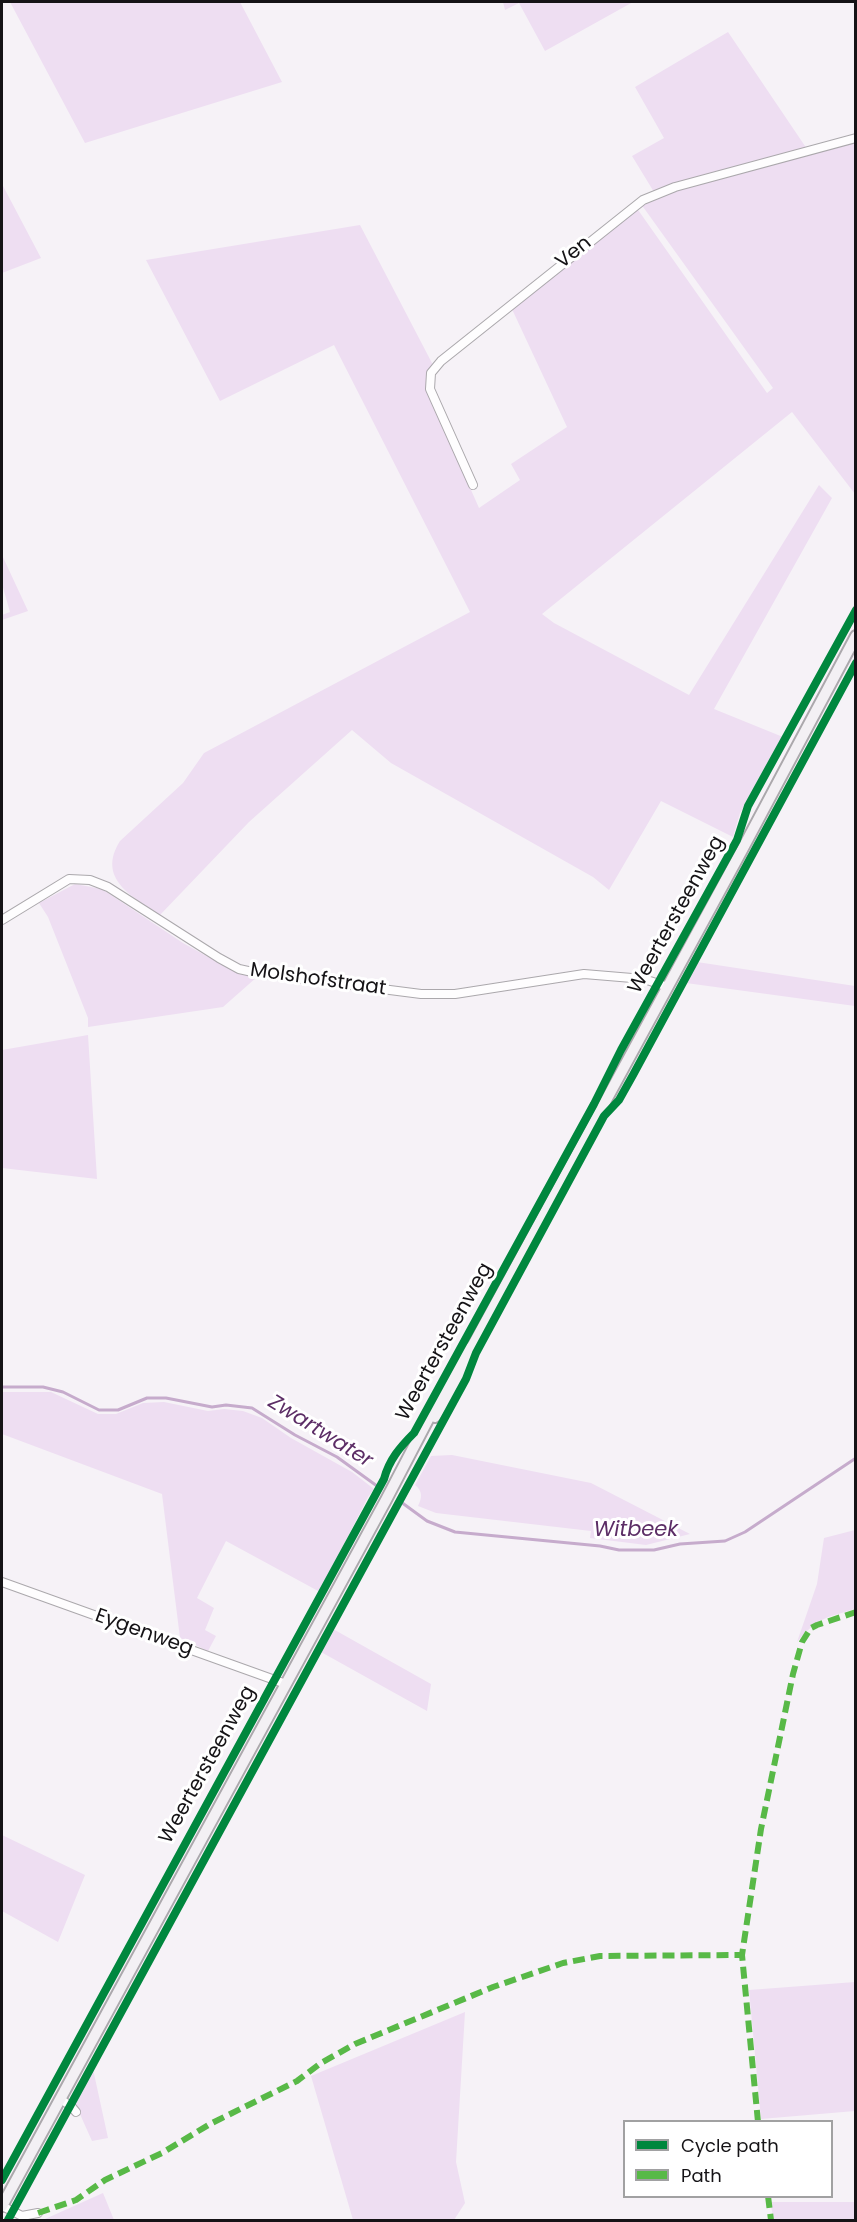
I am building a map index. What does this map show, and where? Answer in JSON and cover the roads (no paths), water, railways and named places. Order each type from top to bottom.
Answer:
[{"type":"main road","name":"Weertersteenweg","points":[[2,2206],[420,1438],[446,1402],[473,1345],[668,987],[855,636]]},
{"type":"street","name":"Ven","points":[[473,485],[430,389],[430,377],[441,361],[648,197],[675,187],[855,138]]},
{"type":"street","name":"Molshofstraat","points":[[2,920],[69,879],[90,880],[108,887],[219,958],[239,969],[257,973],[421,994],[455,994],[584,974],[644,979],[668,987]]},
{"type":"street","name":"Eygenweg","points":[[2,1582],[286,1684]]},
{"type":"street","points":[[60,2099],[76,2112]]},
{"type":"street","points":[[2,2206],[22,2216],[38,2213]]},
{"type":"waterway","name":"Zwartwater","points":[[2,1387],[43,1387],[63,1392],[99,1410],[118,1410],[147,1398],[166,1398],[212,1407],[226,1405],[252,1408],[295,1435],[337,1457],[377,1486]]},
{"type":"waterway","name":"Witbeek","points":[[401,1502],[427,1521],[455,1532],[600,1546],[619,1550],[654,1550],[680,1544],[725,1541],[745,1532],[856,1458]]}]
